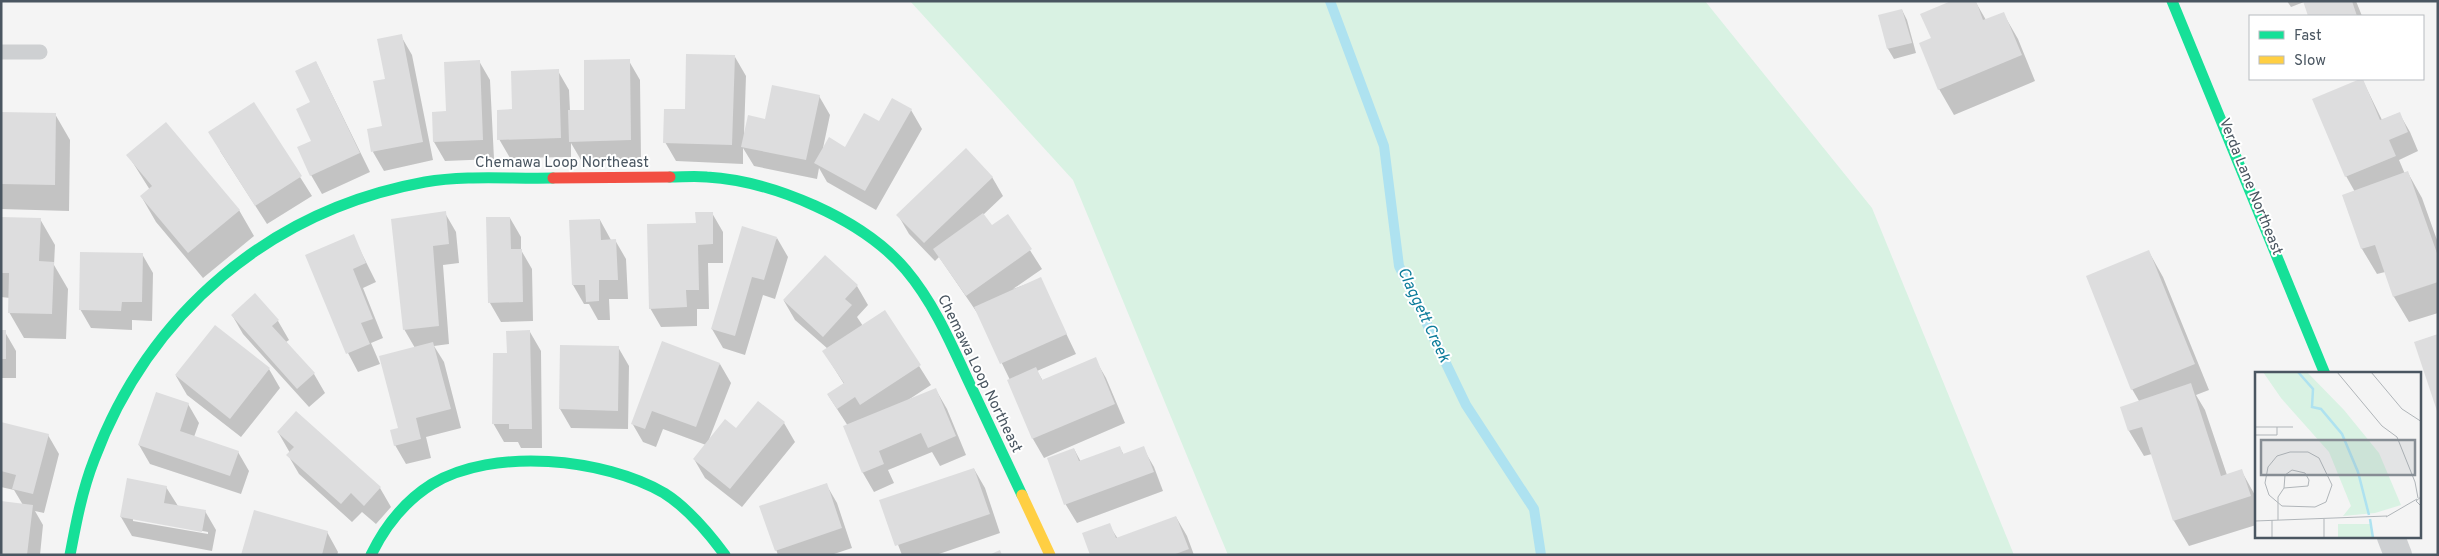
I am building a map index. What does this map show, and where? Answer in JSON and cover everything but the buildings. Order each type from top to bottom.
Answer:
[{"type":"street","name":"Verda Lane Northeast","points":[[2172,1],[2222,116],[2324,372]]},
{"type":"street","name":"Chemawa Loop Northeast","points":[[70,555],[81,502],[93,464],[109,425],[130,384],[180,317],[244,257],[278,234],[329,210],[418,182],[448,179],[708,177],[735,181],[775,191],[853,226],[891,254],[918,285],[941,324],[1050,555]]},
{"type":"street","points":[[372,555],[386,528],[404,507],[424,489],[440,480],[482,466],[548,462],[596,468],[634,479],[664,494],[692,517],[725,555]]},
{"type":"street","points":[[2391,538],[2398,555]]},
{"type":"lane","points":[[1,52],[40,52]]},
{"type":"green space","points":[[910,1],[1705,1],[1872,208],[2014,555],[1228,555],[1073,180]]},
{"type":"waterway","name":"Claggett Creek","points":[[1330,1],[1384,146],[1399,266],[1466,405],[1534,509],[1541,555]]},
{"type":"traffic: fast","points":[[2172,1],[2324,372]]},
{"type":"traffic: fast","points":[[670,177],[702,177],[733,180],[788,195],[842,219],[888,252],[916,282],[940,322],[1022,495]]},
{"type":"traffic: fast","points":[[70,555],[86,483],[94,460],[118,407],[147,358],[182,315],[222,276],[267,244],[316,217],[369,196],[425,182],[441,180],[553,178]]},
{"type":"traffic: fast","points":[[371,555],[389,524],[413,498],[432,484],[457,472],[486,465],[516,461],[580,465],[639,481],[673,499],[705,529],[725,555]]},
{"type":"traffic: slow","points":[[1022,495],[1050,555]]},
{"type":"traffic: jam","points":[[553,178],[670,177]]}]
